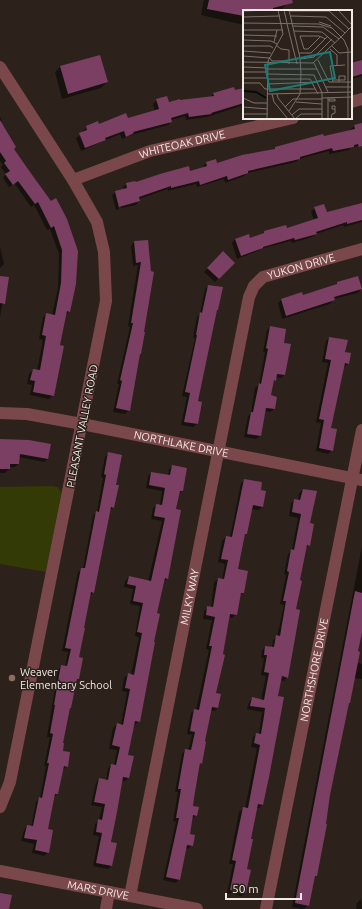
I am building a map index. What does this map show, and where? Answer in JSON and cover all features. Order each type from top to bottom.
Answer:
[{"type":"street","name":"PLEASANT VALLEY ROAD","points":[[0,67],[74,180],[98,222],[104,252],[106,301],[10,782],[0,807]]},
{"type":"street","points":[[352,102],[362,99]]},
{"type":"street","name":"WHITEOAK DRIVE","points":[[74,180],[150,152],[289,119]]},
{"type":"street","name":"YUKON DRIVE","points":[[249,297],[254,286],[263,277],[362,249]]},
{"type":"street","name":"MILKY WAY","points":[[130,896],[249,297]]},
{"type":"street","name":"NORTHLAKE DRIVE","points":[[0,413],[28,414],[357,479]]},
{"type":"street","name":"NORTHSHORE DRIVE","points":[[266,909],[357,479],[362,430]]},
{"type":"street","name":"MARS DRIVE","points":[[0,871],[197,909]]},
{"type":"street","points":[[106,909],[109,892]]},
{"type":"green space","points":[[0,487],[58,487],[61,495],[46,572],[0,564]]},
{"type":"building","points":[[209,0],[292,0],[293,3],[273,8],[273,10],[243,10],[243,16],[207,9]]},
{"type":"building","points":[[100,55],[108,82],[68,94],[60,66]]},
{"type":"building","points":[[362,60],[362,74],[352,77],[352,63]]},
{"type":"building","points":[[234,87],[235,90],[243,88],[243,103],[211,113],[212,114],[189,117],[188,113],[171,118],[172,122],[133,132],[134,133],[126,137],[124,131],[85,148],[79,133],[87,130],[86,126],[98,121],[99,124],[126,113],[128,118],[159,109],[156,99],[167,96],[169,102],[180,99],[214,96],[213,93]]},
{"type":"building","points":[[0,120],[16,147],[14,149],[30,172],[51,201],[56,198],[67,219],[78,251],[76,284],[70,312],[67,311],[60,345],[64,346],[54,396],[33,392],[35,381],[30,380],[33,369],[40,370],[46,336],[42,335],[46,313],[55,315],[61,283],[62,250],[54,226],[51,228],[38,202],[35,204],[18,181],[13,185],[5,174],[10,171],[4,163],[6,161],[0,152]]},
{"type":"building","points":[[362,123],[362,146],[359,147],[358,144],[354,145],[354,147],[333,151],[332,148],[300,157],[300,159],[248,171],[248,173],[228,180],[227,176],[200,185],[199,181],[171,188],[171,186],[139,197],[140,201],[119,207],[115,191],[127,188],[126,183],[136,182],[189,166],[190,171],[207,166],[206,162],[216,159],[217,163],[242,155],[275,149],[275,147],[323,134],[324,136],[355,129],[354,125]]},
{"type":"building","points":[[362,203],[362,220],[347,224],[347,222],[316,232],[317,234],[295,240],[294,238],[263,247],[241,256],[235,239],[249,234],[250,238],[264,233],[264,231],[286,225],[287,228],[318,218],[314,207],[324,204],[327,212]]},
{"type":"building","points":[[148,240],[151,271],[154,272],[145,332],[130,411],[116,408],[122,381],[120,380],[133,323],[131,323],[141,262],[136,263],[134,241]]},
{"type":"building","points":[[223,251],[235,263],[219,279],[207,268]]},
{"type":"building","points":[[0,276],[9,277],[5,304],[0,303]]},
{"type":"building","points":[[358,276],[362,289],[334,297],[335,300],[286,316],[281,299],[302,292],[303,295]]},
{"type":"building","points":[[208,285],[223,287],[198,401],[202,402],[198,424],[184,422],[190,393],[185,392],[197,335],[200,312],[202,313]]},
{"type":"building","points":[[270,326],[286,329],[284,343],[291,344],[285,375],[277,374],[276,381],[274,380],[271,395],[277,397],[275,409],[266,408],[261,436],[247,434],[259,383],[261,384],[268,349],[266,348]]},
{"type":"building","points":[[329,337],[348,340],[345,352],[351,353],[349,364],[345,363],[331,428],[337,429],[333,451],[319,448],[324,420],[319,419],[331,360],[325,359]]},
{"type":"building","points":[[0,439],[29,440],[51,444],[48,459],[20,454],[19,464],[10,464],[10,469],[0,469]]},
{"type":"building","points":[[108,452],[122,455],[116,485],[119,485],[114,508],[111,507],[94,593],[91,592],[84,628],[79,657],[83,658],[79,679],[77,679],[70,708],[63,743],[63,751],[70,752],[68,767],[64,766],[58,794],[55,794],[48,829],[53,830],[49,853],[35,850],[37,840],[24,838],[27,825],[33,826],[39,797],[42,798],[49,763],[47,763],[53,734],[50,733],[59,675],[61,665],[67,666],[71,649],[65,648],[81,568],[85,568],[96,511],[99,512],[106,475],[104,474]]},
{"type":"building","points":[[172,465],[187,468],[183,491],[180,491],[176,509],[181,510],[168,579],[165,578],[157,613],[160,614],[140,722],[135,721],[128,755],[134,756],[129,778],[123,777],[111,842],[117,843],[112,866],[96,863],[102,833],[96,832],[98,819],[102,820],[105,804],[94,802],[99,778],[108,780],[111,764],[116,765],[120,747],[112,745],[117,723],[123,725],[130,689],[125,688],[128,673],[134,675],[142,633],[137,632],[143,603],[133,601],[136,586],[127,584],[129,576],[151,581],[165,518],[154,516],[156,504],[162,505],[165,488],[149,485],[151,472],[170,475]]},
{"type":"building","points":[[244,479],[262,482],[261,490],[266,491],[263,507],[253,505],[247,534],[245,534],[238,569],[248,571],[244,593],[241,593],[237,615],[230,614],[223,654],[225,655],[216,693],[221,694],[218,708],[212,707],[202,764],[200,763],[194,798],[193,806],[199,807],[197,816],[193,815],[190,834],[195,835],[193,846],[187,845],[180,880],[166,877],[179,818],[176,818],[181,789],[178,789],[185,749],[191,750],[195,732],[190,731],[194,709],[199,710],[212,646],[209,646],[215,617],[206,615],[207,606],[213,607],[218,578],[224,579],[228,560],[221,559],[226,536],[232,537]]},
{"type":"building","points":[[303,489],[317,491],[310,523],[314,524],[310,546],[307,545],[300,580],[302,581],[296,609],[300,610],[288,678],[282,676],[278,696],[284,697],[269,777],[263,805],[258,804],[251,839],[253,839],[247,869],[251,870],[246,893],[230,890],[236,861],[232,860],[243,807],[248,808],[260,745],[254,743],[256,733],[261,734],[265,708],[250,706],[252,697],[264,700],[269,673],[264,672],[267,655],[264,655],[265,646],[274,647],[276,635],[280,636],[286,601],[283,601],[289,572],[287,571],[291,549],[294,550],[301,514],[292,512],[294,499],[300,500]]},
{"type":"building","points":[[355,591],[362,593],[362,633],[358,651],[360,652],[330,795],[327,824],[317,876],[315,876],[309,906],[295,903]]},
{"type":"building","points":[[0,893],[12,895],[9,909],[0,909]]},
{"type":"place","name":"Weaver Elementary School","points":[[12,678]]}]
